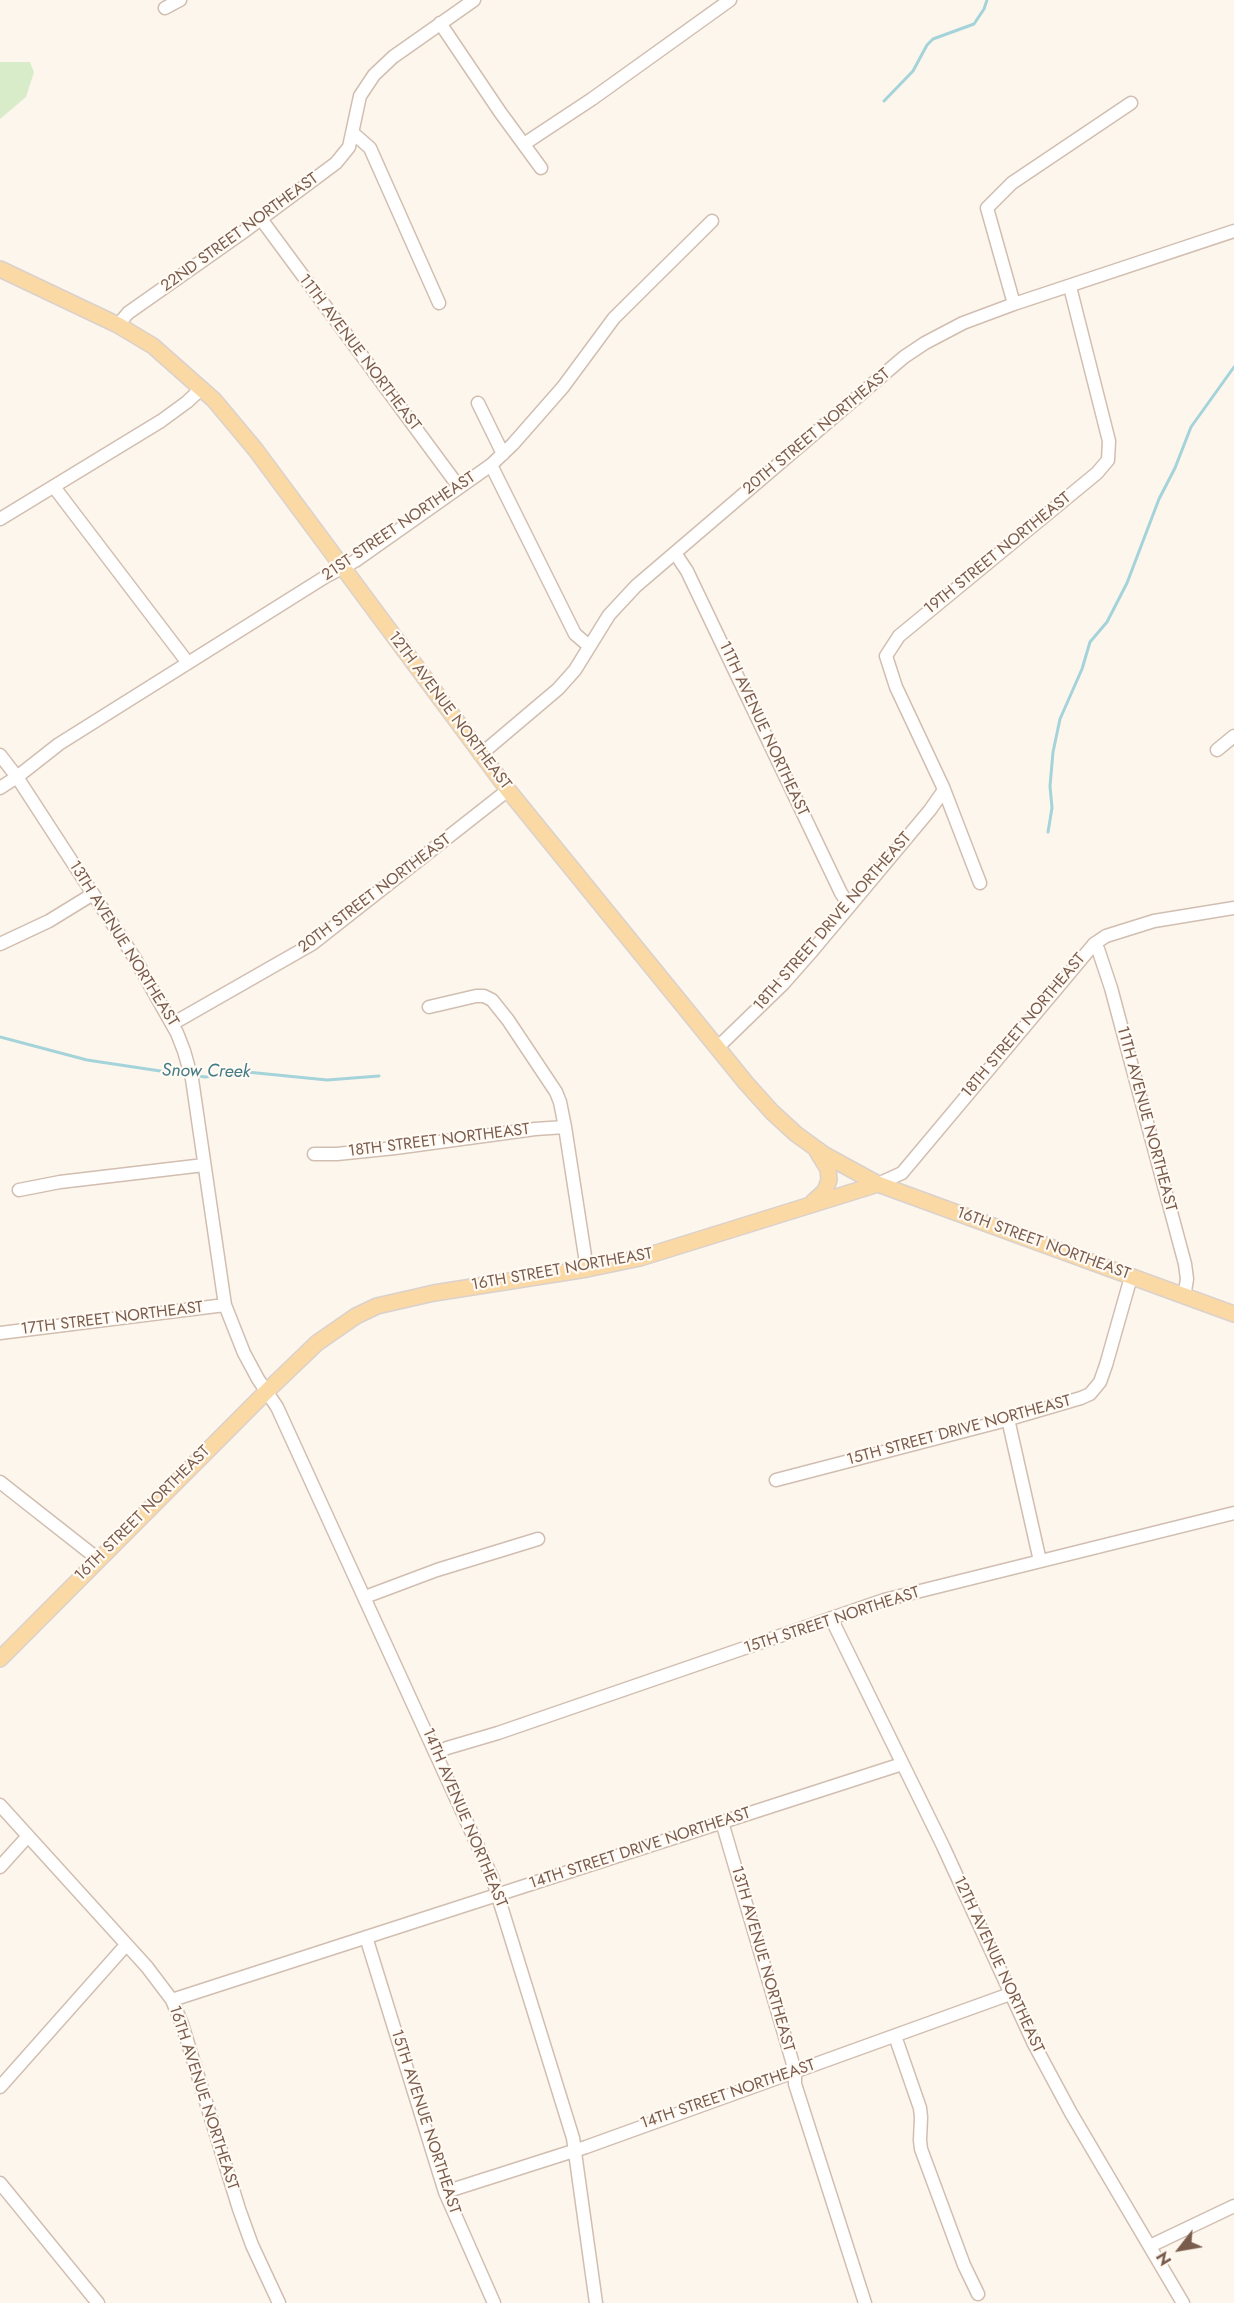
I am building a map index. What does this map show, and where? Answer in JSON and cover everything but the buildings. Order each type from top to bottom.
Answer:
[{"type":"main road","name":"12TH AVENUE NORTHEAST","points":[[0,269],[118,325],[153,346],[202,388],[242,433],[480,755],[772,1112],[814,1147],[878,1184]]},
{"type":"main road","points":[[811,1204],[825,1191],[829,1180],[828,1169],[814,1147]]},
{"type":"main road","name":"16TH STREET NORTHEAST","points":[[0,1659],[266,1392],[330,1333],[377,1306],[434,1293],[587,1269],[677,1248],[878,1184],[1234,1314]]},
{"type":"street","points":[[165,8],[180,0]]},
{"type":"street","name":"22ND STREET NORTHEAST","points":[[118,325],[128,313],[336,163],[349,147],[360,96],[374,75],[393,57],[474,0]]},
{"type":"street","points":[[524,144],[592,99],[730,0]]},
{"type":"street","points":[[440,23],[541,168]]},
{"type":"street","points":[[1014,304],[987,208],[1012,183],[1131,103]]},
{"type":"street","points":[[353,133],[370,148],[439,303]]},
{"type":"street","name":"11TH AVENUE NORTHEAST","points":[[261,219],[459,487]]},
{"type":"street","name":"21ST STREET NORTHEAST","points":[[0,788],[59,744],[355,561],[491,465],[563,387],[614,318],[712,221]]},
{"type":"street","name":"20TH STREET NORTHEAST","points":[[480,755],[558,689],[575,670],[601,625],[617,605],[904,357],[939,334],[1014,304],[1234,231]]},
{"type":"street","name":"19TH STREET NORTHEAST","points":[[944,790],[896,687],[886,662],[887,652],[898,636],[1097,473],[1109,457],[1109,441],[1070,287]]},
{"type":"street","points":[[0,519],[161,420],[187,402],[202,388]]},
{"type":"street","points":[[478,403],[503,454]]},
{"type":"street","points":[[491,465],[575,634],[589,646]]},
{"type":"street","points":[[54,487],[188,663]]},
{"type":"street","name":"11TH AVENUE NORTHEAST","points":[[675,553],[687,570],[830,872],[850,906]]},
{"type":"street","points":[[1217,750],[1234,736]]},
{"type":"street","name":"13TH AVENUE NORTHEAST","points":[[0,755],[17,777],[134,957],[172,1024],[184,1051],[192,1079],[225,1305],[244,1353],[266,1392]]},
{"type":"street","name":"20TH STREET NORTHEAST","points":[[172,1024],[312,944],[508,790]]},
{"type":"street","points":[[944,790],[980,883]]},
{"type":"street","name":"18TH STREET DRIVE NORTHEAST","points":[[717,1047],[783,984],[944,790]]},
{"type":"street","points":[[0,944],[48,921],[93,894]]},
{"type":"street","name":"18TH STREET NORTHEAST","points":[[878,1184],[902,1173],[1094,944],[1107,936],[1154,921],[1233,911]]},
{"type":"street","name":"11TH AVENUE NORTHEAST","points":[[1094,944],[1098,949],[1111,988],[1184,1260],[1187,1279],[1184,1297]]},
{"type":"street","points":[[429,1007],[480,995],[495,1003],[556,1092],[565,1127],[587,1269]]},
{"type":"street","name":"18TH STREET NORTHEAST","points":[[314,1155],[394,1148],[565,1127]]},
{"type":"street","points":[[20,1190],[60,1182],[204,1165]]},
{"type":"street","name":"15TH STREET DRIVE NORTHEAST","points":[[776,1480],[1081,1398],[1096,1387],[1106,1365],[1131,1277]]},
{"type":"street","name":"17TH STREET NORTHEAST","points":[[0,1333],[225,1305]]},
{"type":"street","name":"14TH AVENUE NORTHEAST","points":[[266,1392],[277,1407],[492,1877],[575,2150],[596,2303]]},
{"type":"street","points":[[1008,1419],[1040,1561]]},
{"type":"street","points":[[0,1482],[98,1559]]},
{"type":"street","name":"15TH STREET NORTHEAST","points":[[437,1753],[884,1600],[1234,1513]]},
{"type":"street","points":[[365,1597],[437,1570],[538,1539]]},
{"type":"street","name":"12TH AVENUE NORTHEAST","points":[[831,1618],[943,1846],[1010,1994],[1071,2113],[1183,2303]]},
{"type":"street","name":"14TH STREET DRIVE NORTHEAST","points":[[172,2000],[902,1764]]},
{"type":"street","name":"16TH AVENUE NORTHEAST","points":[[0,1805],[147,1967],[172,2000],[182,2024],[239,2209],[252,2245],[279,2303]]},
{"type":"street","name":"13TH AVENUE NORTHEAST","points":[[722,1822],[795,2071],[795,2084],[865,2303]]},
{"type":"street","points":[[0,1867],[28,1836]]},
{"type":"street","name":"15TH AVENUE NORTHEAST","points":[[366,1937],[445,2192],[494,2303]]},
{"type":"street","points":[[0,2087],[126,1945]]},
{"type":"street","name":"14TH STREET NORTHEAST","points":[[445,2192],[575,2150],[1010,1994]]},
{"type":"street","points":[[896,2036],[920,2108],[921,2149],[964,2265],[978,2294]]},
{"type":"street","points":[[0,2183],[4,2196],[98,2303]]},
{"type":"street","points":[[1150,2246],[1234,2206]]},
{"type":"green space","points":[[0,62],[30,62],[34,72],[26,97],[0,119]]},
{"type":"waterway","points":[[884,101],[913,71],[927,45],[933,39],[974,24],[987,0]]},
{"type":"waterway","points":[[1048,832],[1052,808],[1050,786],[1053,752],[1060,719],[1082,669],[1090,642],[1107,622],[1127,583],[1159,499],[1175,468],[1191,427],[1234,367]]},
{"type":"waterway","name":"Snow Creek","points":[[0,1037],[87,1060],[187,1075]]},
{"type":"waterway","name":"Snow Creek","points":[[193,1075],[205,1077],[247,1072],[327,1080],[379,1076]]}]
